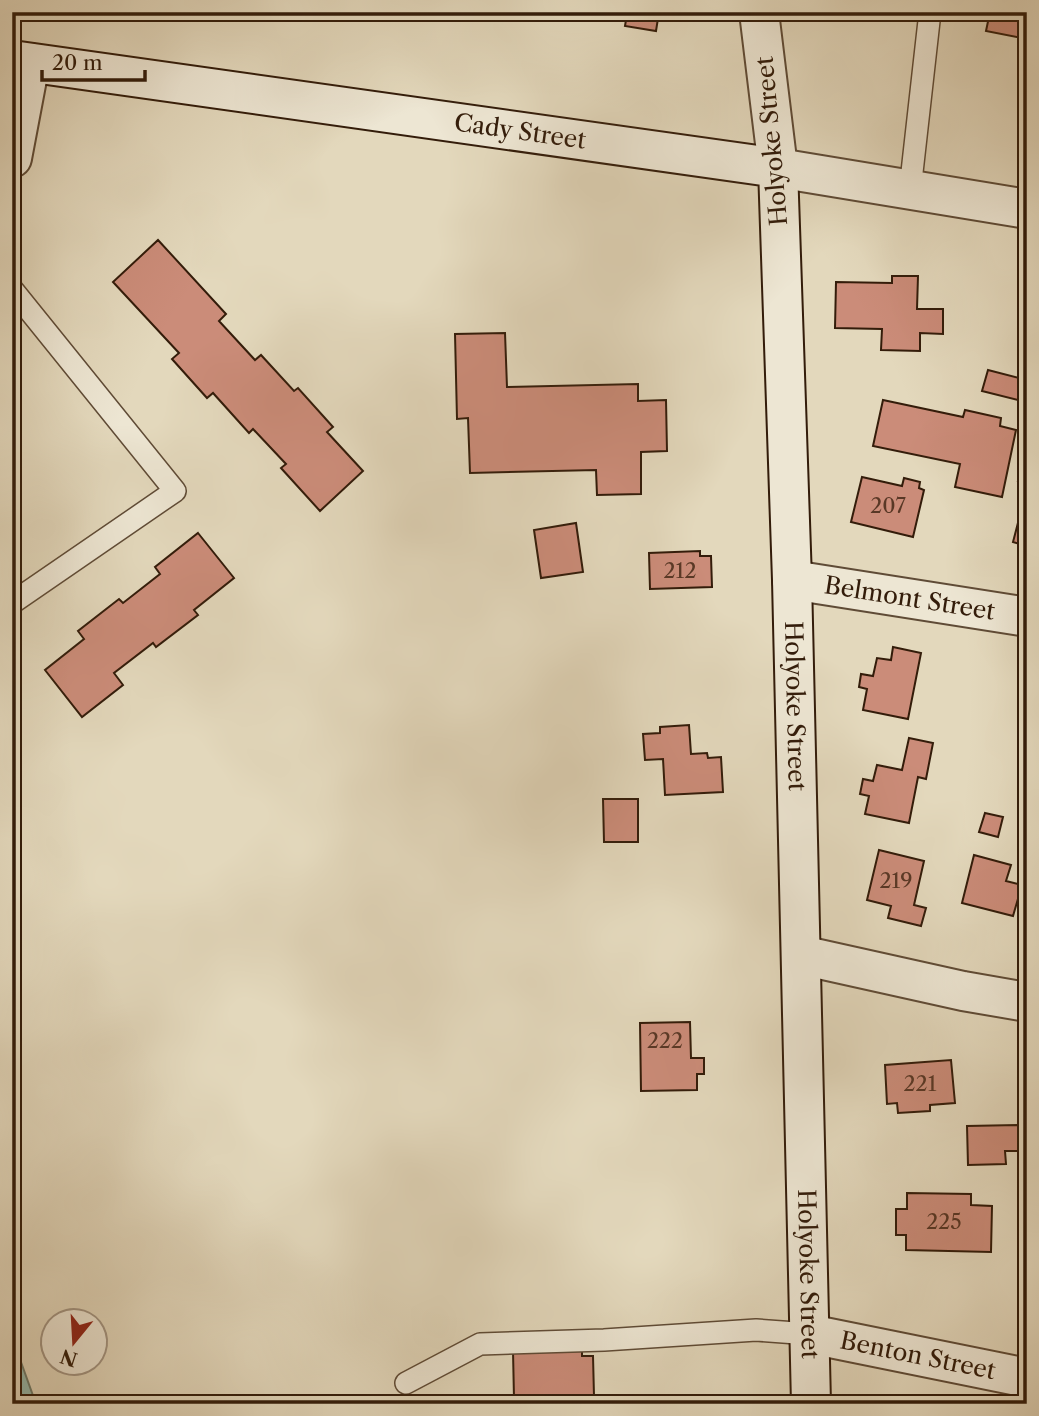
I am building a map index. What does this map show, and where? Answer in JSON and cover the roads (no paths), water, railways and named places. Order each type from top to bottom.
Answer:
[{"type":"main road","name":"Holyoke Street","points":[[759,12],[778,167],[792,580],[811,1404]]},
{"type":"main road","name":"Cady Street","points":[[21,62],[778,167],[1027,209]]},
{"type":"main road","points":[[12,158],[21,62]]},
{"type":"main road","name":"Belmont Street","points":[[792,580],[1027,617]]},
{"type":"main road","points":[[801,955],[963,991],[1027,1002]]},
{"type":"main road","name":"Benton Street","points":[[810,1335],[1027,1378]]},
{"type":"lane","points":[[910,190],[930,12]]},
{"type":"lane","points":[[12,289],[175,491],[12,603]]},
{"type":"lane","points":[[406,1382],[480,1344],[604,1340],[757,1330],[810,1335]]}]
